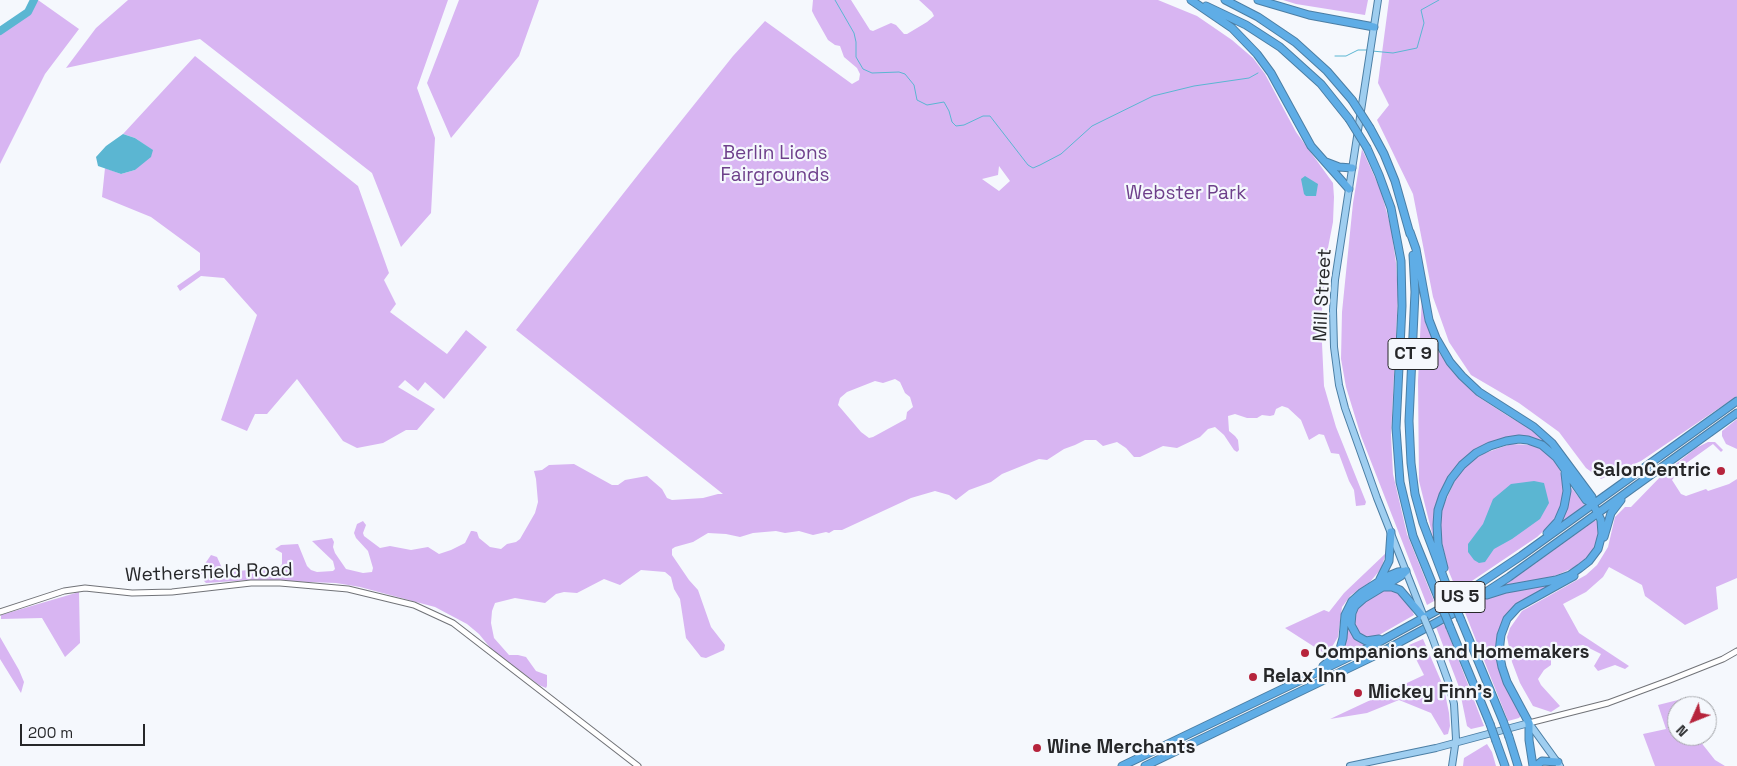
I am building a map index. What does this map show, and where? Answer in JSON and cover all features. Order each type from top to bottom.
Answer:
[{"type":"highway","name":"CT 9","points":[[1192,0],[1238,21],[1280,47],[1321,84],[1349,119],[1367,148],[1389,203],[1401,261],[1402,306],[1396,428],[1400,482],[1414,536],[1490,724],[1504,766]]},
{"type":"highway","points":[[1192,0],[1226,23],[1257,54],[1271,73],[1308,140],[1349,189]]},
{"type":"highway","name":"CT 9","points":[[1225,0],[1258,17],[1291,39],[1327,71],[1352,100],[1370,128],[1396,181],[1410,232],[1415,284],[1410,415],[1411,464],[1421,517],[1447,586],[1503,721],[1518,766]]},
{"type":"highway","points":[[1258,0],[1309,15],[1374,27]]},
{"type":"highway","points":[[1324,161],[1339,167],[1352,168]]},
{"type":"highway","points":[[1410,232],[1416,249],[1430,320],[1436,338],[1450,362],[1479,392],[1534,427],[1550,440],[1590,494],[1602,526],[1600,541],[1594,555],[1582,566],[1560,579],[1506,588],[1477,598]]},
{"type":"highway","name":"US 5","points":[[1122,766],[1387,638],[1455,600],[1537,545],[1737,401]]},
{"type":"highway","name":"US 5","points":[[1145,766],[1382,652],[1435,624],[1477,598],[1737,413]]},
{"type":"highway","points":[[1447,586],[1438,537],[1438,514],[1448,484],[1465,462],[1476,453],[1506,440],[1521,439],[1544,446],[1553,454],[1586,500],[1593,504]]},
{"type":"highway","points":[[1537,545],[1556,524],[1563,511],[1567,486],[1563,467]]},
{"type":"highway","points":[[1600,541],[1606,534],[1612,511],[1628,491]]},
{"type":"highway","points":[[1387,638],[1364,641],[1356,635],[1351,625],[1351,614],[1357,604],[1380,584],[1389,561],[1390,532]]},
{"type":"highway","points":[[1559,764],[1544,761],[1534,766],[1529,740],[1529,723],[1507,682],[1499,648],[1503,628],[1509,617],[1518,607],[1569,580],[1577,574],[1582,566]]},
{"type":"highway","points":[[1317,672],[1332,659],[1340,648],[1345,615],[1349,604],[1357,596],[1401,576],[1406,571]]},
{"type":"highway","points":[[1380,584],[1400,590],[1417,607],[1424,618]]},
{"type":"main road","name":"Mill Street","points":[[1378,0],[1334,294],[1333,329],[1335,362],[1345,408],[1406,571],[1417,607]]},
{"type":"main road","points":[[1424,618],[1453,695],[1456,743],[1452,766]]},
{"type":"main road","points":[[1350,766],[1456,743],[1529,723],[1559,764]]},
{"type":"street","name":"Wethersfield Road","points":[[0,612],[64,591],[85,588],[132,593],[172,592],[251,583],[348,589],[414,604],[453,623],[638,766]]},
{"type":"street","points":[[1529,723],[1608,702],[1685,674],[1737,651]]},
{"type":"green space","points":[[34,0],[38,0],[79,29],[45,74],[0,164],[0,31],[28,12]]},
{"type":"green space","points":[[128,0],[448,0],[417,88],[435,138],[431,213],[401,247],[372,173],[200,39],[66,68],[96,28]]},
{"type":"green space","points":[[459,0],[539,0],[519,56],[451,138],[427,83]]},
{"type":"green space","points":[[813,0],[851,0],[870,30],[873,31],[891,23],[896,25],[904,34],[907,34],[934,16],[919,0],[1158,0],[1197,16],[1232,40],[1253,58],[1265,74],[1296,132],[1333,183],[1333,222],[1327,253],[1321,322],[1324,386],[1336,427],[1366,502],[1365,505],[1356,506],[1354,490],[1339,454],[1331,453],[1324,435],[1319,434],[1309,440],[1301,420],[1288,408],[1282,406],[1276,409],[1274,415],[1270,416],[1262,415],[1257,418],[1247,418],[1235,414],[1228,416],[1229,431],[1238,440],[1239,450],[1237,452],[1215,427],[1208,429],[1200,437],[1177,448],[1163,446],[1140,457],[1134,457],[1117,442],[1103,446],[1096,440],[1085,440],[1064,449],[1047,460],[1039,459],[1002,474],[991,482],[969,490],[956,500],[949,495],[935,491],[911,498],[842,530],[813,535],[799,531],[785,533],[776,531],[753,533],[740,537],[708,533],[693,542],[675,547],[672,549],[672,555],[698,590],[711,627],[725,645],[724,650],[706,658],[701,657],[686,638],[680,599],[674,589],[671,577],[665,572],[641,570],[620,585],[604,579],[577,593],[564,592],[556,594],[545,603],[515,598],[495,603],[491,623],[494,638],[509,655],[526,657],[536,671],[547,675],[546,688],[539,685],[492,650],[479,634],[467,624],[435,607],[360,587],[336,583],[250,580],[206,583],[204,581],[200,571],[211,555],[217,557],[222,568],[229,572],[279,568],[282,564],[282,553],[275,549],[281,545],[298,544],[307,566],[311,570],[317,572],[333,571],[335,569],[333,561],[312,541],[332,538],[335,553],[346,569],[363,573],[372,572],[373,568],[368,551],[354,533],[357,524],[363,521],[366,525],[363,533],[364,536],[380,548],[390,546],[411,550],[428,547],[439,554],[465,543],[471,531],[473,531],[477,532],[479,538],[490,547],[501,549],[507,544],[520,539],[535,513],[538,502],[534,471],[542,470],[549,465],[574,464],[612,485],[618,485],[625,480],[647,476],[662,489],[667,498],[672,500],[703,498],[723,494],[516,330],[733,56],[765,21],[852,84],[859,80],[860,74],[857,68],[844,57],[840,46],[828,40],[812,11]],"holes":[[[999,166],[1010,181],[999,191],[982,179],[998,175]],[[895,379],[900,382],[905,393],[910,397],[913,407],[907,412],[906,419],[869,438],[861,432],[838,405],[840,398],[847,392],[875,381],[883,383]]]},
{"type":"green space","points":[[1283,0],[1368,0],[1365,15],[1296,4]]},
{"type":"green space","points":[[1389,0],[1737,0],[1737,396],[1641,461],[1601,479],[1586,468],[1559,432],[1519,403],[1471,375],[1449,342],[1433,297],[1413,194],[1377,120],[1389,105],[1378,83]]},
{"type":"green space","points":[[195,56],[358,186],[389,273],[384,280],[396,304],[390,312],[447,354],[466,330],[487,347],[444,399],[425,382],[418,391],[405,380],[398,387],[435,409],[417,430],[406,430],[383,443],[357,448],[343,441],[297,379],[267,414],[255,414],[247,431],[221,420],[257,315],[224,278],[201,276],[180,291],[177,286],[200,270],[200,253],[151,217],[102,197],[105,168],[121,174],[135,170],[152,150],[135,138],[123,134]]},
{"type":"green space","points":[[1362,149],[1381,191],[1391,228],[1396,263],[1398,295],[1391,435],[1393,474],[1407,534],[1434,601],[1427,605],[1361,436],[1346,387],[1341,359],[1342,312],[1353,203]]},
{"type":"green space","points":[[1422,294],[1429,329],[1438,351],[1451,370],[1477,396],[1538,433],[1549,445],[1527,436],[1507,437],[1487,443],[1470,453],[1458,465],[1442,489],[1436,505],[1435,535],[1433,537],[1419,481],[1418,381]]},
{"type":"green space","points":[[1737,419],[1737,449],[1726,444],[1722,431]]},
{"type":"green space","points":[[1708,442],[1715,442],[1723,450],[1721,452],[1713,444],[1674,472],[1676,475],[1672,480],[1681,494],[1686,496],[1729,484],[1737,479],[1737,578],[1716,587],[1718,609],[1685,625],[1645,596],[1642,585],[1609,567],[1603,577],[1586,592],[1563,604],[1579,633],[1629,666],[1625,669],[1615,665],[1598,671],[1594,666],[1601,654],[1583,645],[1559,649],[1551,658],[1551,665],[1544,670],[1538,679],[1560,706],[1551,712],[1533,706],[1520,683],[1512,662],[1507,637],[1510,628],[1522,611],[1586,575],[1597,565],[1608,547],[1615,517],[1625,507],[1631,507],[1663,474],[1696,448]]},
{"type":"green space","points":[[1511,444],[1533,445],[1545,451],[1555,462],[1560,470],[1563,483],[1563,497],[1559,512],[1550,525],[1537,537],[1457,591],[1449,572],[1440,535],[1441,511],[1457,476],[1468,464],[1482,454]]},
{"type":"green space","points":[[1570,486],[1584,506],[1560,524],[1566,510]]},
{"type":"green space","points":[[1594,521],[1598,521],[1599,524],[1597,542],[1589,556],[1573,568],[1550,578],[1505,585]]},
{"type":"green space","points":[[1386,553],[1381,569],[1369,583],[1351,595],[1342,607],[1338,637],[1327,655],[1285,628],[1324,610],[1329,612],[1344,593]]},
{"type":"green space","points":[[1556,583],[1508,613],[1498,658],[1522,714],[1519,718],[1508,721],[1464,610],[1484,599],[1502,593]]},
{"type":"green space","points":[[1384,589],[1396,590],[1408,602],[1414,615],[1374,638],[1362,636],[1354,623],[1356,610],[1360,604]]},
{"type":"green space","points":[[79,592],[80,643],[65,657],[42,618],[1,619],[1,615]]},
{"type":"green space","points":[[1444,624],[1484,726],[1471,729],[1467,726],[1459,687],[1436,627]]},
{"type":"green space","points":[[1346,627],[1349,627],[1353,637],[1365,645],[1336,659]]},
{"type":"green space","points":[[0,637],[24,682],[21,693],[0,659]]},
{"type":"green space","points":[[1423,639],[1444,688],[1449,713],[1450,726],[1448,734],[1444,735],[1431,713],[1399,700],[1367,713],[1330,719],[1424,675],[1409,645]]},
{"type":"green space","points":[[1667,703],[1667,746],[1704,746],[1715,760],[1725,766],[1655,766],[1643,734],[1666,729],[1658,705]]},
{"type":"green space","points":[[1487,744],[1492,752],[1496,766],[1463,766],[1464,758]]},
{"type":"water","points":[[123,134],[135,138],[153,150],[151,157],[135,170],[121,174],[98,166],[96,157],[106,146]]},
{"type":"water","points":[[1305,176],[1318,184],[1316,196],[1306,196],[1304,194],[1301,179]]},
{"type":"water","points":[[1534,481],[1544,483],[1549,503],[1540,519],[1494,549],[1485,562],[1479,563],[1474,560],[1468,552],[1468,544],[1483,524],[1493,499],[1511,484]]},
{"type":"waterway","points":[[0,31],[28,12],[34,0]]},
{"type":"waterway","points":[[835,0],[854,33],[856,57],[863,69],[872,73],[899,72],[905,74],[914,85],[917,100],[927,105],[944,102],[952,122],[956,126],[964,125],[983,116],[990,116],[1028,165],[1033,168],[1061,154],[1092,126],[1153,96],[1194,86],[1249,78],[1258,73]]},
{"type":"waterway","points":[[1372,51],[1393,53],[1417,48],[1424,23],[1421,10],[1439,0]]},
{"type":"waterway","points":[[1335,56],[1346,56],[1358,50],[1368,50]]},
{"type":"place","name":"SalonCentric","points":[[1721,471]]},
{"type":"place","name":"Companions and Homemakers","points":[[1305,653]]},
{"type":"place","name":"Relax Inn","points":[[1253,677]]},
{"type":"place","name":"Mickey Finn's","points":[[1358,693]]},
{"type":"place","name":"Wine Merchants","points":[[1037,748]]},
{"type":"park label","name":"Berlin Lions Fairgrounds","points":[[775,165]]},
{"type":"park label","name":"Webster Park","points":[[1186,194]]}]
